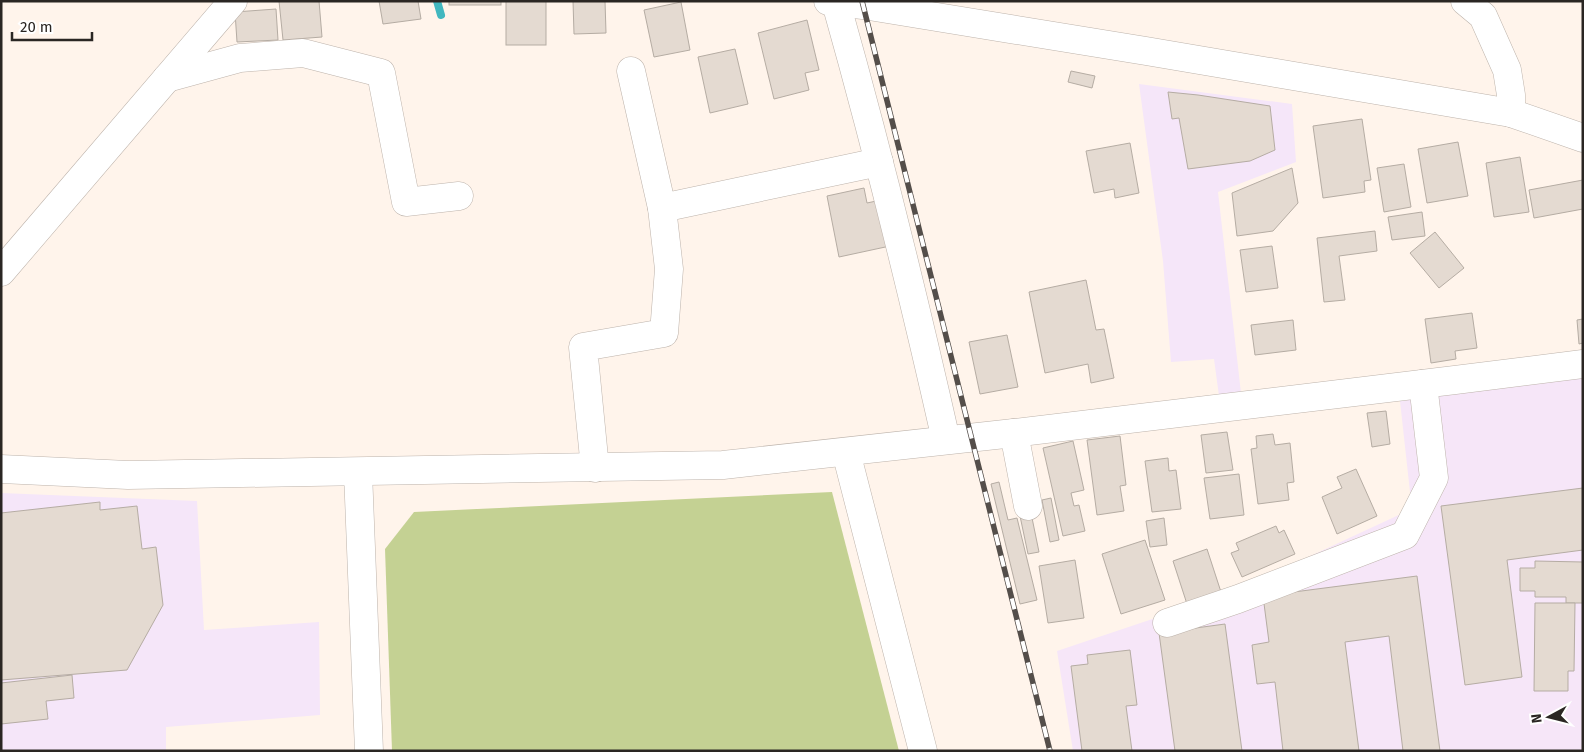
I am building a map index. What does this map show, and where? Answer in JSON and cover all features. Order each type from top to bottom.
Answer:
[{"type":"street","points":[[1,272],[233,1]]},
{"type":"street","points":[[1465,1],[1483,16],[1507,70],[1511,95],[1511,113]]},
{"type":"street","points":[[946,440],[916,306],[880,162],[832,2],[863,5],[1127,48],[1511,113],[1583,138]]},
{"type":"street","points":[[168,78],[240,58],[303,53],[381,73],[406,202],[459,196]]},
{"type":"street","points":[[595,468],[583,347],[664,333],[669,269],[662,208],[631,71]]},
{"type":"street","points":[[662,208],[880,162]]},
{"type":"street","points":[[1,469],[128,475],[723,465],[1014,433],[1583,364]]},
{"type":"street","points":[[1167,623],[1238,599],[1405,534],[1434,478],[1423,384]]},
{"type":"street","points":[[1014,433],[1028,506]]},
{"type":"street","points":[[846,452],[923,751]]},
{"type":"street","points":[[358,472],[369,751]]},
{"type":"shaded area","points":[[1139,84],[1292,104],[1296,162],[1218,192],[1241,393],[1219,396],[1214,359],[1171,362],[1163,261]]},
{"type":"shaded area","points":[[1583,376],[1583,751],[1073,751],[1057,651],[1233,592],[1403,513],[1411,501],[1400,401]]},
{"type":"shaded area","points":[[1,493],[197,501],[204,630],[319,622],[320,715],[166,727],[166,751],[1,751]]},
{"type":"green space","points":[[832,492],[899,751],[392,751],[385,549],[414,512]]},
{"type":"building","points":[[279,1],[319,1],[322,37],[283,40]]},
{"type":"building","points":[[379,1],[418,1],[421,19],[383,24]]},
{"type":"building","points":[[449,1],[501,1],[501,5],[449,5]]},
{"type":"building","points":[[506,1],[546,1],[546,45],[506,45]]},
{"type":"building","points":[[573,1],[605,1],[606,33],[574,34]]},
{"type":"building","points":[[681,2],[690,50],[654,57],[644,10]]},
{"type":"building","points":[[276,9],[278,40],[237,42],[235,12]]},
{"type":"building","points":[[807,20],[819,70],[805,73],[809,90],[774,99],[758,33]]},
{"type":"building","points":[[735,49],[748,104],[710,113],[698,57]]},
{"type":"building","points":[[1071,71],[1095,76],[1092,88],[1068,82]]},
{"type":"building","points":[[1168,92],[1270,106],[1275,150],[1250,161],[1188,169],[1179,118],[1172,119]]},
{"type":"building","points":[[1362,119],[1371,180],[1364,181],[1365,192],[1323,198],[1313,126]]},
{"type":"building","points":[[1458,142],[1468,196],[1427,203],[1418,149]]},
{"type":"building","points":[[1130,143],[1139,193],[1115,198],[1114,189],[1094,193],[1086,151]]},
{"type":"building","points":[[1520,157],[1529,212],[1494,217],[1486,163]]},
{"type":"building","points":[[1404,164],[1411,207],[1384,212],[1377,168]]},
{"type":"building","points":[[1292,168],[1298,203],[1273,231],[1237,236],[1232,193]]},
{"type":"building","points":[[1583,180],[1583,209],[1534,218],[1529,190]]},
{"type":"building","points":[[864,188],[867,203],[881,200],[890,246],[839,257],[827,196]]},
{"type":"building","points":[[1422,212],[1425,236],[1392,240],[1388,217]]},
{"type":"building","points":[[1375,231],[1377,251],[1339,256],[1345,300],[1324,302],[1317,238]]},
{"type":"building","points":[[1435,232],[1464,268],[1439,288],[1410,253]]},
{"type":"building","points":[[1272,246],[1278,288],[1246,292],[1240,250]]},
{"type":"building","points":[[1086,280],[1096,330],[1104,329],[1114,378],[1091,383],[1088,364],[1045,373],[1029,292]]},
{"type":"building","points":[[1472,313],[1477,348],[1455,351],[1456,359],[1431,363],[1425,319]]},
{"type":"building","points":[[1583,319],[1583,343],[1579,344],[1577,320]]},
{"type":"building","points":[[1293,320],[1296,350],[1255,355],[1251,325]]},
{"type":"building","points":[[1007,335],[1018,387],[980,394],[969,342]]},
{"type":"building","points":[[1386,411],[1390,444],[1372,447],[1367,413]]},
{"type":"building","points":[[1227,432],[1233,470],[1206,473],[1201,435]]},
{"type":"building","points":[[1273,434],[1275,445],[1290,443],[1294,482],[1287,483],[1289,500],[1258,504],[1251,449],[1257,448],[1256,436]]},
{"type":"building","points":[[1120,436],[1126,485],[1120,486],[1124,511],[1097,515],[1087,440]]},
{"type":"building","points":[[1073,441],[1084,490],[1071,493],[1074,506],[1079,505],[1085,531],[1063,536],[1043,448]]},
{"type":"building","points":[[1168,458],[1169,471],[1176,470],[1181,509],[1152,512],[1145,461]]},
{"type":"building","points":[[1356,469],[1377,516],[1337,534],[1322,497],[1342,488],[1337,477]]},
{"type":"building","points":[[1239,474],[1244,515],[1210,519],[1204,478]]},
{"type":"building","points":[[999,482],[1008,520],[1017,518],[1037,600],[1020,604],[991,484]]},
{"type":"building","points":[[1583,488],[1583,550],[1507,560],[1522,677],[1465,685],[1441,506]]},
{"type":"building","points":[[1051,498],[1059,540],[1050,542],[1042,500]]},
{"type":"building","points":[[100,502],[100,510],[137,506],[142,549],[156,547],[163,605],[127,670],[1,680],[1,513]]},
{"type":"building","points":[[1031,513],[1039,552],[1028,554],[1020,516]]},
{"type":"building","points":[[1164,518],[1167,545],[1150,547],[1146,521]]},
{"type":"building","points":[[1276,526],[1279,533],[1284,530],[1295,554],[1242,577],[1231,553],[1239,550],[1236,543]]},
{"type":"building","points":[[1145,540],[1165,600],[1121,614],[1102,554]]},
{"type":"building","points":[[1207,549],[1221,592],[1187,604],[1173,561]]},
{"type":"building","points":[[1075,560],[1084,618],[1048,623],[1039,566]]},
{"type":"building","points":[[1535,561],[1583,562],[1583,603],[1566,603],[1566,597],[1535,597],[1535,591],[1520,591],[1520,568],[1535,568]]},
{"type":"building","points":[[1417,576],[1440,751],[1403,751],[1389,636],[1345,642],[1359,751],[1283,751],[1275,682],[1257,684],[1252,645],[1269,642],[1263,596]]},
{"type":"building","points":[[1535,603],[1575,603],[1574,671],[1568,671],[1568,691],[1534,691]]},
{"type":"building","points":[[1225,624],[1242,751],[1175,751],[1159,633]]},
{"type":"building","points":[[1130,650],[1137,705],[1126,706],[1132,751],[1082,751],[1071,666],[1088,664],[1087,655]]},
{"type":"building","points":[[72,675],[74,698],[46,701],[48,719],[1,724],[1,683]]},
{"type":"waterway","points":[[437,1],[441,15]]},
{"type":"railway","points":[[862,1],[1050,751]]}]
